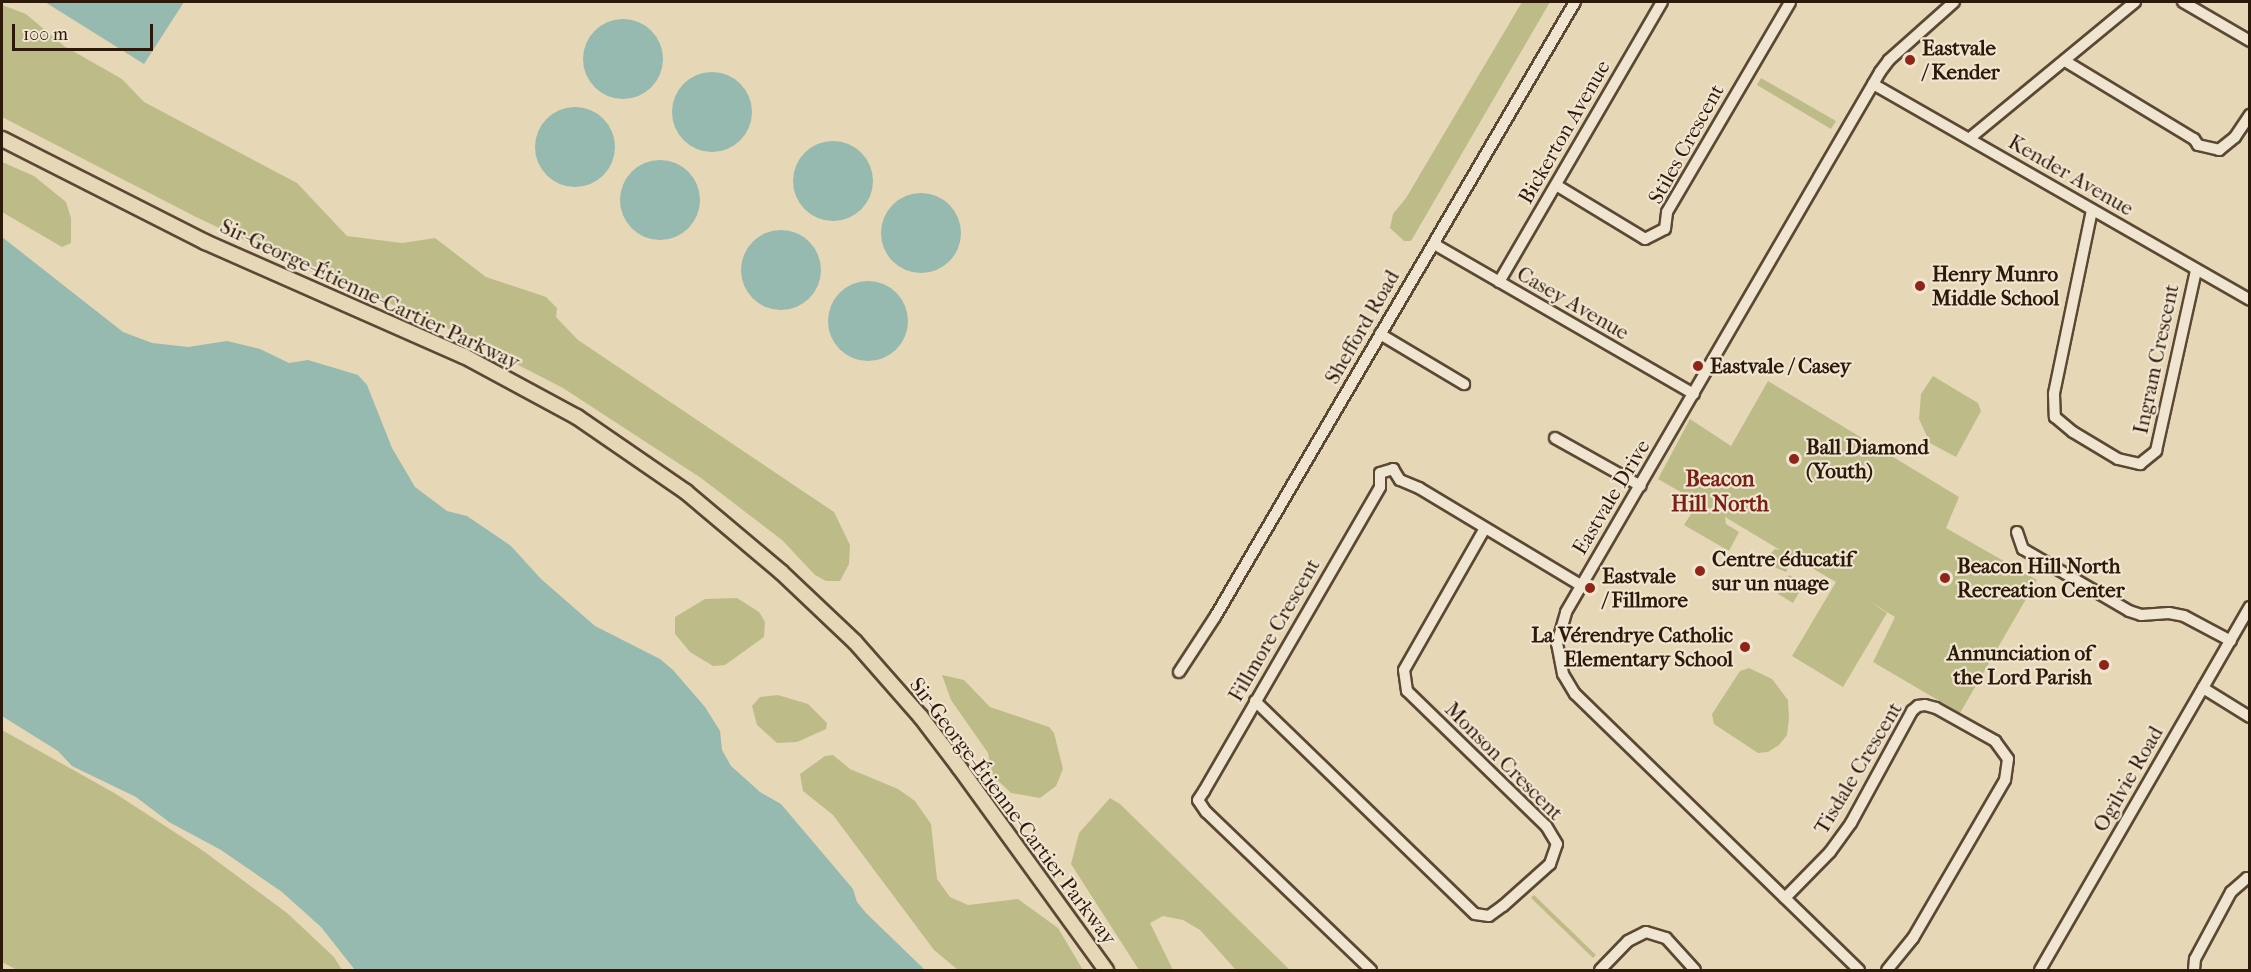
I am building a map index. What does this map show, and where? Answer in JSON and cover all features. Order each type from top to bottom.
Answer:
[{"type":"main road","name":"Sir-George-Étienne-Cartier Parkway","points":[[2,139],[205,242],[464,356],[577,417],[686,492],[781,572],[855,642],[921,717],[1106,970]]},
{"type":"street","name":"Shefford Road","points":[[1179,672],[1220,607],[1575,2]]},
{"type":"street","name":"Bickerton Avenue","points":[[1499,282],[1662,2]]},
{"type":"street","name":"Stiles Crescent","points":[[1556,185],[1645,239],[1665,229],[1667,212],[1790,2]]},
{"type":"street","name":"Eastvale Drive","points":[[1859,970],[1575,694],[1563,674],[1557,656],[1557,644],[1566,612],[1873,84],[1889,60],[1954,2]]},
{"type":"street","points":[[1970,138],[2135,2]]},
{"type":"street","points":[[2183,2],[2250,41]]},
{"type":"street","points":[[2064,61],[2193,139],[2198,145],[2219,150],[2235,137],[2250,115]]},
{"type":"street","name":"Kender Avenue","points":[[1873,84],[2250,300]]},
{"type":"street","name":"Ingram Crescent","points":[[2092,210],[2088,218],[2054,394],[2055,417],[2073,432],[2118,459],[2140,464],[2156,451],[2196,270]]},
{"type":"street","name":"Casey Avenue","points":[[1434,244],[1694,394]]},
{"type":"street","points":[[1380,334],[1464,384]]},
{"type":"street","points":[[1555,438],[1641,486]]},
{"type":"street","name":"Fillmore Crescent","points":[[1371,970],[1206,812],[1198,800],[1380,487],[1380,473],[1393,469],[1400,480],[1419,488],[1582,586]]},
{"type":"street","name":"Monson Crescent","points":[[1255,701],[1475,914],[1489,916],[1503,906],[1550,864],[1557,844],[1545,826],[1407,691],[1404,670],[1485,528]]},
{"type":"street","points":[[2017,532],[2023,549],[2111,602],[2141,615],[2169,613],[2184,616],[2231,641]]},
{"type":"street","name":"Ogilvie Road","points":[[2040,970],[2250,607]]},
{"type":"street","points":[[2203,688],[2250,717]]},
{"type":"street","name":"Tisdale Crescent","points":[[1785,898],[1830,852],[1851,823],[1912,711],[1918,706],[1936,708],[1995,741],[2008,759],[2005,780],[1913,938],[1887,970]]},
{"type":"street","points":[[2194,970],[2195,959],[2231,892],[2247,878],[2250,879]]},
{"type":"street","points":[[1600,970],[1628,941],[1646,932],[1666,939],[1695,970]]},
{"type":"shaded area","points":[[1522,2],[1550,2],[1411,241],[1404,241],[1390,228],[1393,214],[1406,198]]},
{"type":"shaded area","points":[[2,5],[26,14],[64,46],[122,79],[144,102],[297,183],[347,236],[402,243],[435,238],[486,277],[546,297],[557,308],[556,317],[578,340],[834,512],[850,545],[849,564],[840,581],[826,581],[815,575],[782,540],[701,478],[563,388],[425,317],[329,280],[194,216],[2,117]]},
{"type":"shaded area","points":[[1761,78],[1836,121],[1831,129],[1757,85]]},
{"type":"shaded area","points":[[2,162],[34,176],[66,202],[71,218],[71,243],[62,247],[2,212]]},
{"type":"shaded area","points":[[1933,376],[1978,403],[1981,411],[1956,457],[1930,443],[1919,419],[1921,394]]},
{"type":"shaded area","points":[[1768,381],[1959,497],[1946,528],[2037,580],[1960,713],[1873,662],[1895,617],[1869,601],[1887,613],[1843,687],[1792,656],[1836,582],[1793,557],[1786,572],[1772,566],[1770,554],[1775,549],[1780,550],[1725,517],[1726,524],[1739,532],[1729,551],[1684,525],[1696,506],[1708,513],[1714,511],[1658,479],[1690,419],[1731,446]]},
{"type":"shaded area","points":[[1789,575],[1804,584],[1793,603],[1778,594]]},
{"type":"shaded area","points":[[737,598],[759,612],[765,622],[764,637],[725,665],[713,666],[690,652],[675,634],[675,617],[705,599]]},
{"type":"shaded area","points":[[1749,668],[1772,679],[1788,700],[1787,735],[1779,745],[1768,752],[1758,753],[1714,724],[1712,714],[1740,671]]},
{"type":"shaded area","points":[[942,675],[964,680],[990,707],[1049,727],[1054,733],[1063,769],[1056,786],[1040,798],[1011,793],[993,776],[988,753],[951,700]]},
{"type":"shaded area","points":[[778,695],[808,704],[827,723],[826,729],[797,742],[777,743],[757,725],[752,706],[760,697]]},
{"type":"shaded area","points":[[2,730],[116,794],[202,850],[287,913],[334,957],[342,970],[17,970],[2,962]]},
{"type":"shaded area","points":[[833,755],[850,769],[898,789],[915,801],[931,824],[937,879],[950,897],[968,905],[1018,899],[1058,928],[1083,970],[958,970],[934,950],[833,815],[803,791],[800,774],[825,756]]},
{"type":"shaded area","points":[[1110,798],[1120,804],[1290,970],[1236,970],[1200,930],[1183,920],[1163,916],[1150,923],[1173,970],[1139,970],[1071,864],[1079,833]]},
{"type":"shaded area","points":[[1534,895],[1596,955],[1593,958],[1531,898]]},
{"type":"water","points":[[45,2],[184,2],[144,64]]},
{"type":"water","points":[[623,19],[638,22],[651,31],[660,44],[663,59],[660,74],[651,87],[638,96],[623,99],[608,96],[595,87],[586,74],[583,59],[586,44],[595,31],[608,22]]},
{"type":"water","points":[[712,72],[727,75],[740,84],[749,97],[752,112],[749,127],[740,140],[727,149],[712,152],[697,149],[684,140],[675,127],[672,112],[675,97],[684,84],[697,75]]},
{"type":"water","points":[[575,107],[590,110],[603,119],[612,132],[615,147],[612,162],[603,175],[590,184],[575,187],[560,184],[547,175],[538,162],[535,147],[538,132],[547,119],[560,110]]},
{"type":"water","points":[[833,141],[848,144],[861,153],[870,166],[873,181],[870,196],[861,209],[848,218],[833,221],[818,218],[805,209],[796,196],[793,181],[796,166],[805,153],[818,144]]},
{"type":"water","points":[[660,160],[675,163],[688,172],[697,185],[700,200],[697,215],[688,228],[675,237],[660,240],[645,237],[632,228],[623,215],[620,200],[623,185],[632,172],[645,163]]},
{"type":"water","points":[[921,193],[936,196],[949,205],[958,218],[961,233],[958,248],[949,261],[936,270],[921,273],[906,270],[893,261],[884,248],[881,233],[884,218],[893,205],[906,196]]},
{"type":"water","points":[[781,230],[796,233],[809,242],[818,255],[821,270],[818,285],[809,298],[796,307],[781,310],[766,307],[753,298],[744,285],[741,270],[744,255],[753,242],[766,233]]},
{"type":"water","points":[[2,237],[123,332],[152,343],[188,347],[227,341],[260,349],[289,363],[308,360],[358,375],[367,385],[392,448],[415,487],[447,511],[467,516],[511,546],[541,579],[595,626],[660,659],[673,670],[705,707],[720,731],[722,750],[731,766],[760,792],[781,804],[853,889],[857,902],[866,913],[925,970],[355,970],[321,927],[282,892],[221,850],[169,822],[136,797],[72,766],[58,751],[2,716]]},
{"type":"water","points":[[868,281],[883,284],[896,293],[905,306],[908,321],[905,336],[896,349],[883,358],[868,361],[853,358],[840,349],[831,336],[828,321],[831,306],[840,293],[853,284]]},
{"type":"place","name":"Eastvale / Kender","points":[[1910,60]]},
{"type":"place","name":"Henry Munro Middle School","points":[[1920,286]]},
{"type":"place","name":"Eastvale / Casey","points":[[1698,366]]},
{"type":"place","name":"Ball Diamond (Youth)","points":[[1794,459]]},
{"type":"place","name":"Centre éducatif sur un nuage","points":[[1700,571]]},
{"type":"place","name":"Beacon Hill North Recreation Center","points":[[1945,578]]},
{"type":"place","name":"Eastvale / Fillmore","points":[[1590,588]]},
{"type":"place","name":"La Vérendrye Catholic Elementary School","points":[[1745,647]]},
{"type":"place","name":"Annunciation of the Lord Parish","points":[[2104,665]]},
{"type":"district","name":"Beacon Hill North","points":[[1720,492]]}]
